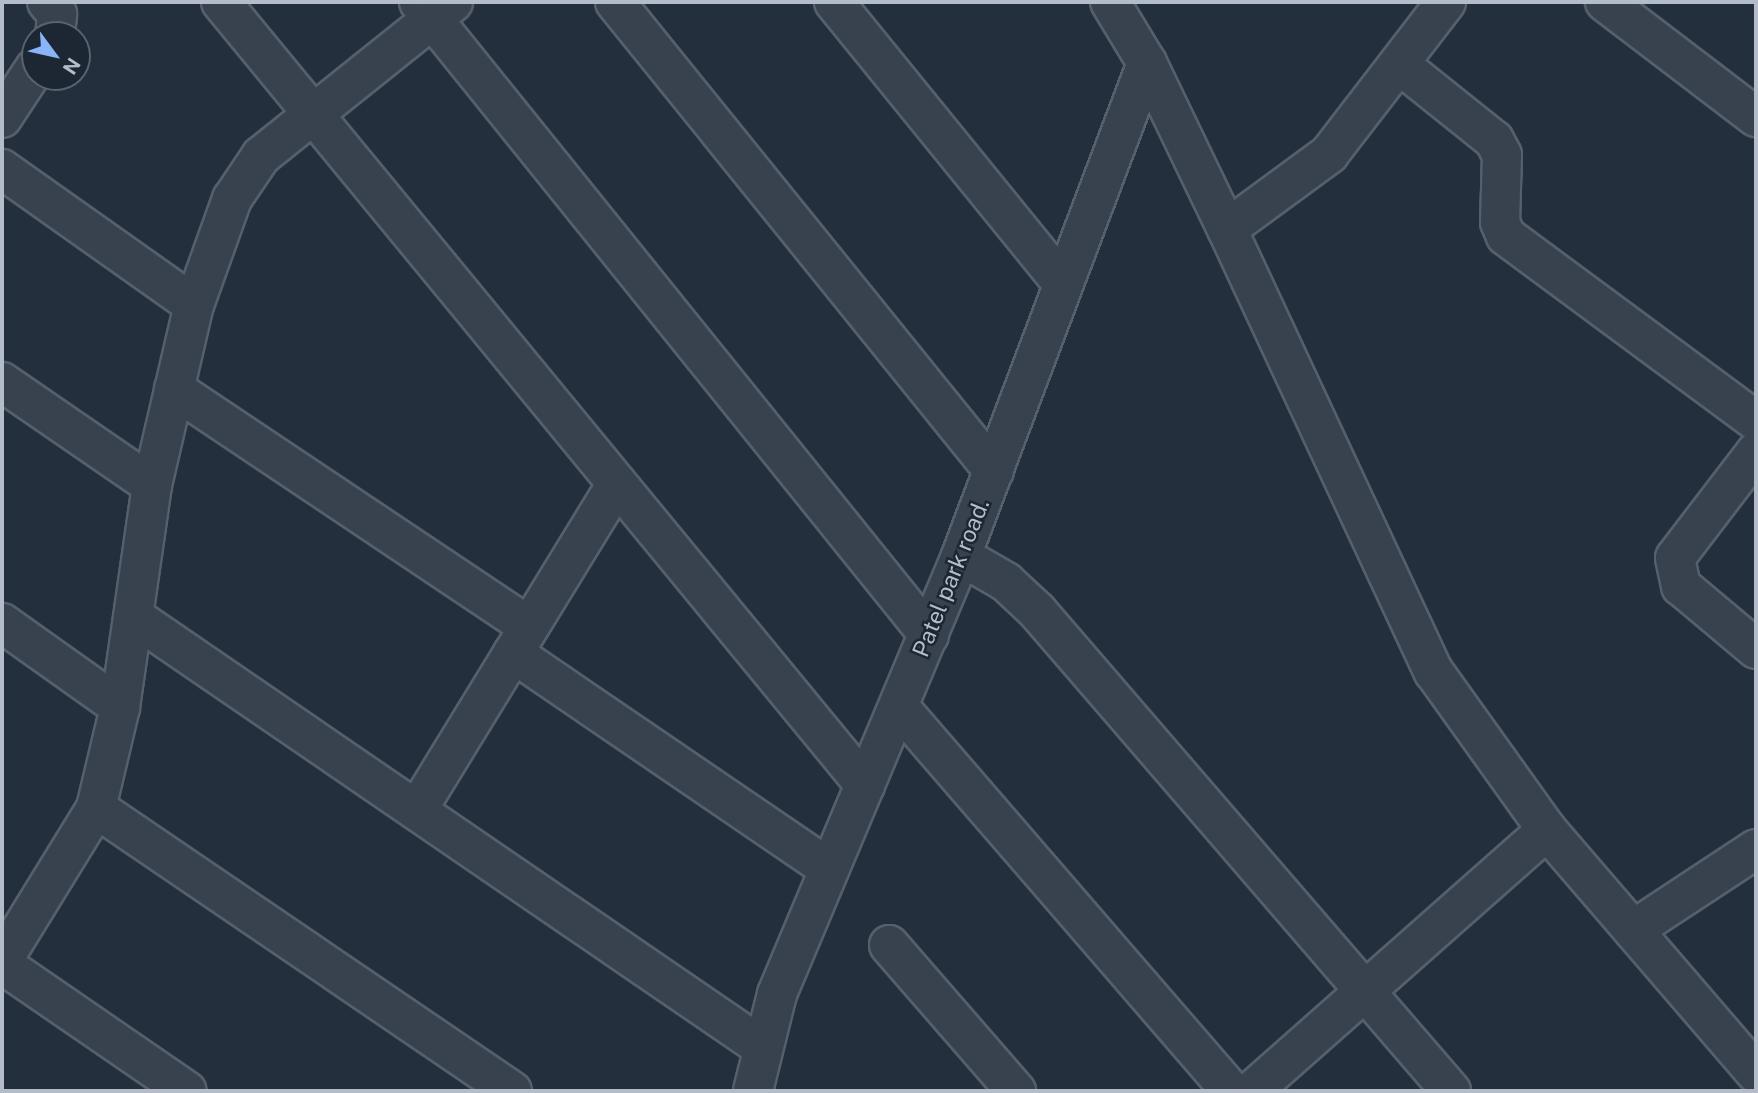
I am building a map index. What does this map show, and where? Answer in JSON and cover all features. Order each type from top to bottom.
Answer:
[{"type":"street","points":[[47,2],[57,14],[56,21]]},
{"type":"street","points":[[221,2],[865,785]]},
{"type":"street","points":[[615,2],[994,471]]},
{"type":"street","points":[[834,2],[1062,283]]},
{"type":"street","points":[[1110,2],[1146,63],[1227,229],[1434,672],[1548,830],[1756,1073]]},
{"type":"street","points":[[1227,229],[1329,154],[1446,2]]},
{"type":"street","points":[[1605,2],[1756,117]]},
{"type":"street","points":[[187,1091],[2,962],[96,808],[120,707],[152,485],[194,306],[217,233],[246,173],[434,7],[929,635]]},
{"type":"street","name":"Patel park road.","points":[[753,1091],[777,993],[961,556],[1146,63]]},
{"type":"street","points":[[1399,64],[1494,140],[1502,155],[1500,222],[1518,248],[1756,421]]},
{"type":"street","points":[[2,118],[21,89]]},
{"type":"street","points":[[2,169],[194,306]]},
{"type":"street","points":[[174,389],[521,640],[828,868]]},
{"type":"street","points":[[5,392],[152,485]]},
{"type":"street","points":[[1756,452],[1675,558],[1681,586],[1756,649]]},
{"type":"street","points":[[417,810],[617,484]]},
{"type":"street","points":[[961,556],[1029,603],[1451,1091]]},
{"type":"street","points":[[134,617],[762,1046]]},
{"type":"street","points":[[2,623],[120,707]]},
{"type":"street","points":[[899,707],[1231,1091]]},
{"type":"street","points":[[96,808],[512,1091]]},
{"type":"street","points":[[1252,1091],[1548,830]]},
{"type":"street","points":[[1633,930],[1756,849]]},
{"type":"street","points":[[889,945],[1016,1091]]}]
